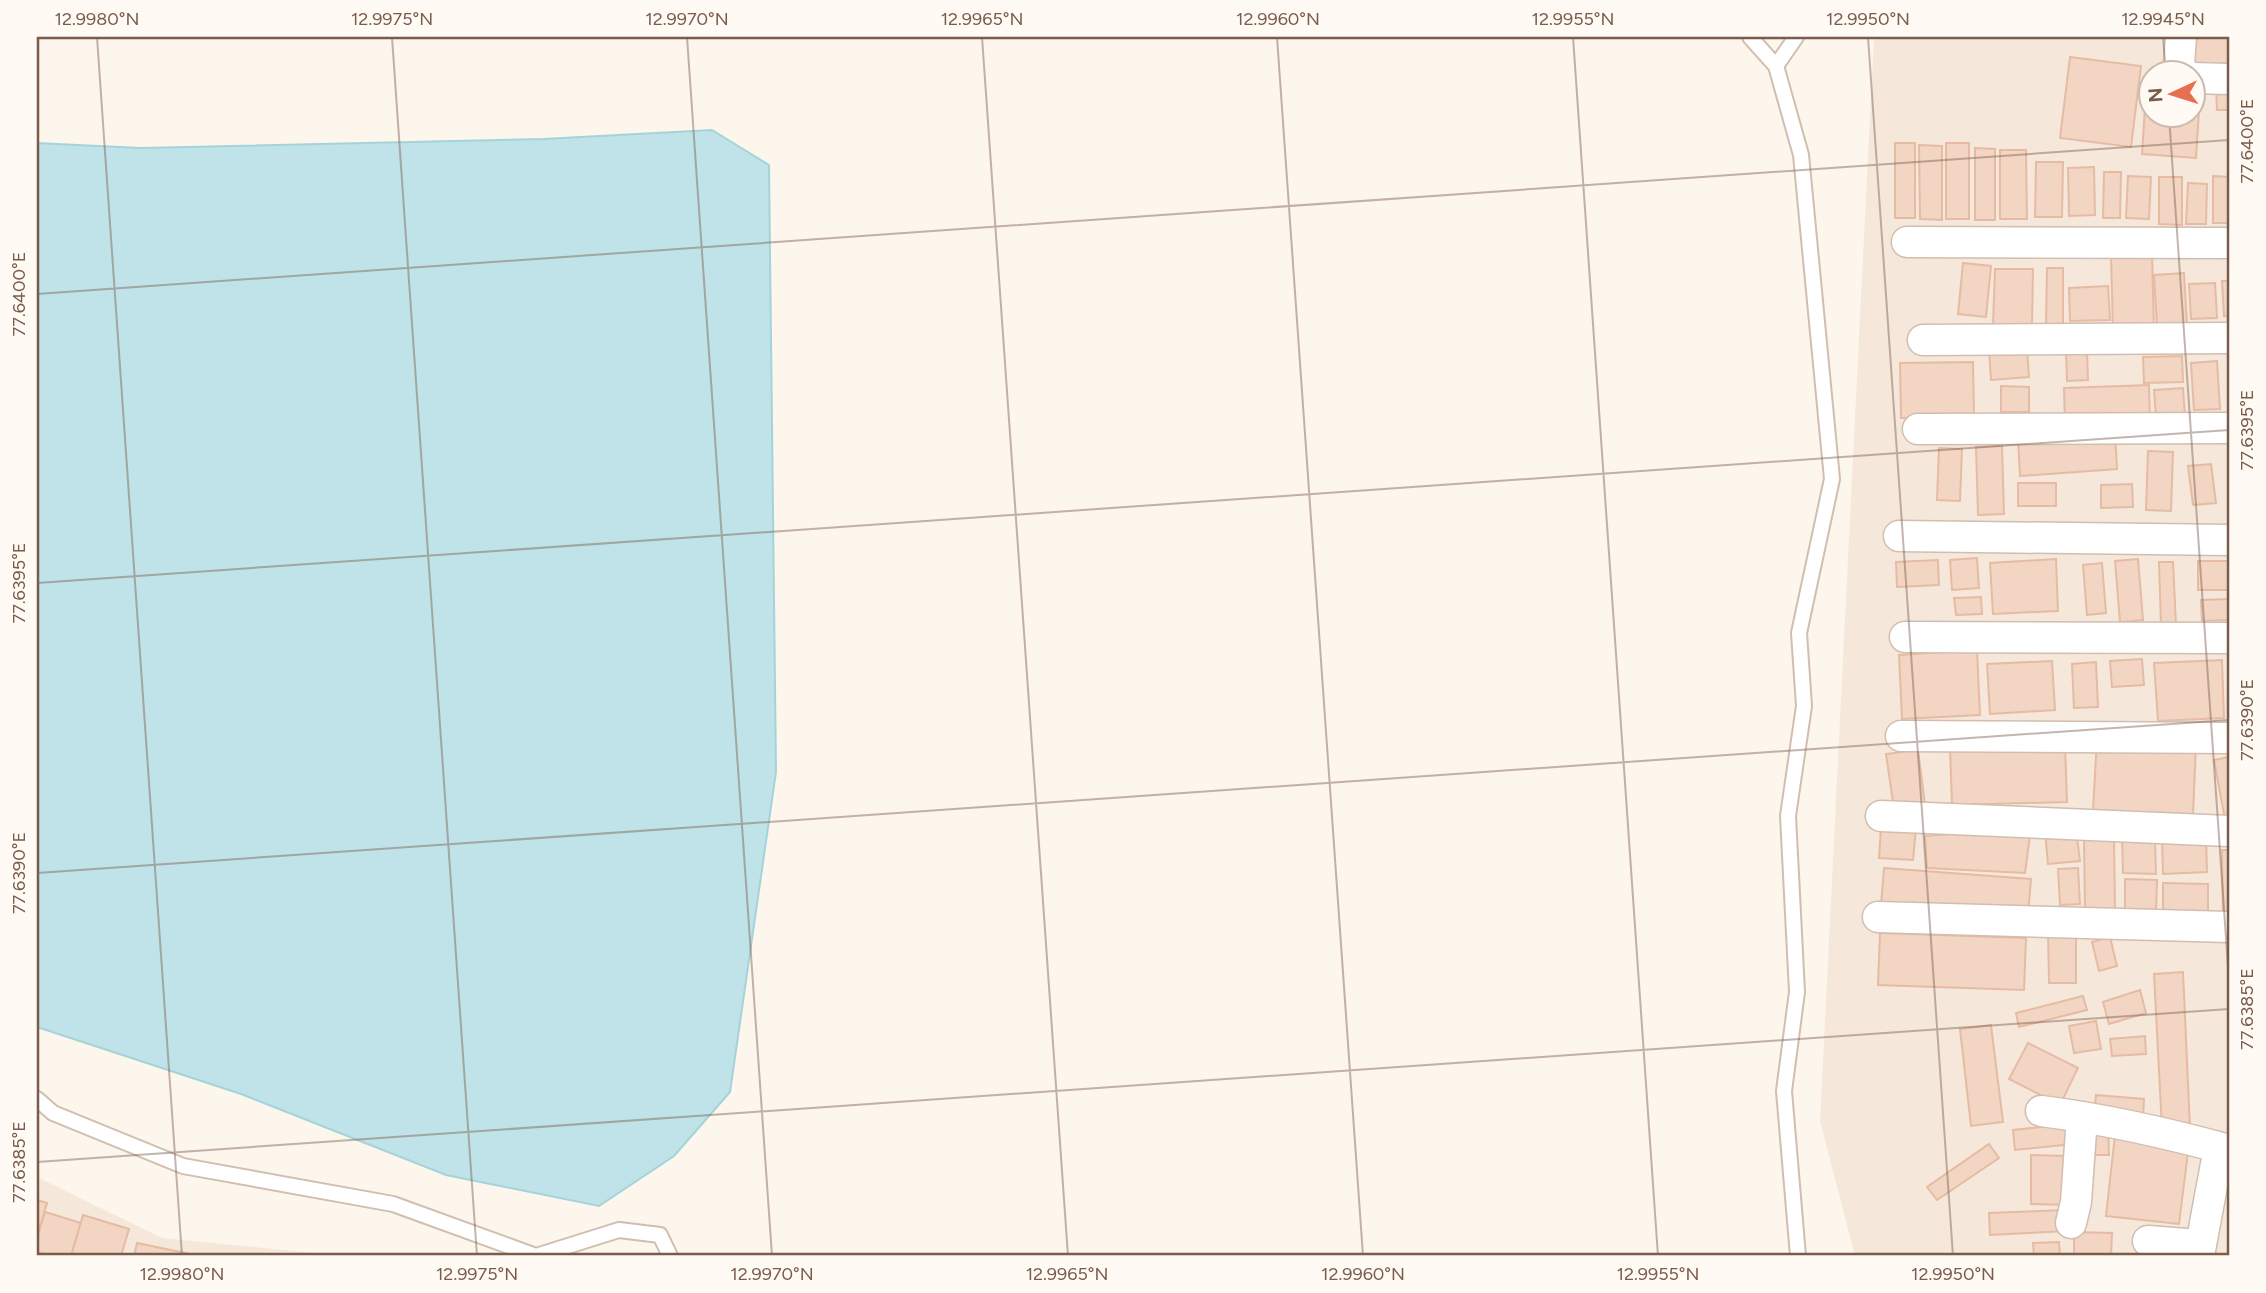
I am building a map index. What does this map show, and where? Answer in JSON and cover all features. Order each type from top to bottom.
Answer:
[{"type":"street","points":[[2179,60],[2181,37]]},
{"type":"street","points":[[2206,78],[2229,79]]},
{"type":"street","points":[[1907,242],[2229,243]]},
{"type":"street","points":[[1923,340],[2229,338]]},
{"type":"street","points":[[1919,429],[2229,428]]},
{"type":"street","points":[[1899,536],[2229,540]]},
{"type":"street","points":[[1905,637],[2229,638]]},
{"type":"street","points":[[1901,736],[2229,738]]},
{"type":"street","points":[[1881,816],[2229,831]]},
{"type":"street","points":[[1878,917],[2229,927]]},
{"type":"street","points":[[2041,1111],[2149,1130],[2224,1149],[2200,1250],[2186,1244],[2148,1241]]},
{"type":"street","points":[[2071,1223],[2076,1202],[2082,1117]]},
{"type":"lane","points":[[1750,37],[1776,66],[1801,155],[1832,479],[1799,633],[1804,706],[1788,816],[1797,992],[1784,1091],[1798,1256]]},
{"type":"lane","points":[[1776,66],[1796,37]]},
{"type":"lane","points":[[37,1099],[52,1113],[183,1166],[393,1204],[536,1256],[619,1230],[660,1235],[670,1256]]},
{"type":"shaded area","points":[[1874,37],[2229,37],[2229,1256],[1855,1256],[1820,1121]]},
{"type":"shaded area","points":[[37,1177],[162,1238],[345,1256],[37,1256]]},
{"type":"water","points":[[712,130],[769,165],[776,772],[730,1092],[674,1156],[599,1206],[446,1175],[241,1094],[37,1027],[37,143],[140,148],[543,139]]},
{"type":"building","points":[[2185,37],[2229,37],[2229,63],[2206,64],[2206,60],[2186,60]]},
{"type":"building","points":[[2070,57],[2136,65],[2136,106],[2131,147],[2060,138]]},
{"type":"building","points":[[2216,85],[2229,85],[2229,110],[2217,110]]},
{"type":"building","points":[[2144,130],[2198,130],[2196,158],[2142,154]]},
{"type":"building","points":[[1895,143],[1915,143],[1915,218],[1895,218]]},
{"type":"building","points":[[1946,143],[1969,143],[1969,219],[1946,219]]},
{"type":"building","points":[[1919,145],[1942,146],[1942,220],[1920,219]]},
{"type":"building","points":[[1975,148],[1995,149],[1995,220],[1975,220]]},
{"type":"building","points":[[2000,150],[2026,150],[2027,219],[2000,219]]},
{"type":"building","points":[[2036,162],[2063,162],[2062,217],[2035,217]]},
{"type":"building","points":[[2094,167],[2095,215],[2069,216],[2068,168]]},
{"type":"building","points":[[2104,172],[2121,172],[2120,218],[2103,218]]},
{"type":"building","points":[[2128,176],[2151,177],[2149,219],[2126,218]]},
{"type":"building","points":[[2213,176],[2229,177],[2229,223],[2213,223]]},
{"type":"building","points":[[2159,177],[2182,177],[2182,225],[2159,224]]},
{"type":"building","points":[[2188,183],[2207,184],[2206,224],[2186,224]]},
{"type":"building","points":[[2152,252],[2154,331],[2113,332],[2111,254]]},
{"type":"building","points":[[1963,263],[1991,266],[1986,317],[1958,314]]},
{"type":"building","points":[[2047,268],[2063,268],[2063,325],[2046,325]]},
{"type":"building","points":[[1995,269],[2033,269],[2032,326],[1993,325]]},
{"type":"building","points":[[2184,273],[2187,325],[2157,326],[2154,275]]},
{"type":"building","points":[[2222,281],[2229,281],[2229,316],[2224,316]]},
{"type":"building","points":[[2215,283],[2217,318],[2191,319],[2189,284]]},
{"type":"building","points":[[2108,286],[2110,320],[2070,321],[2069,288]]},
{"type":"building","points":[[2027,348],[2029,377],[1991,380],[1989,351]]},
{"type":"building","points":[[2087,351],[2088,380],[2067,381],[2066,352]]},
{"type":"building","points":[[2182,356],[2183,382],[2144,383],[2143,357]]},
{"type":"building","points":[[2217,361],[2220,409],[2194,410],[2191,363]]},
{"type":"building","points":[[1973,362],[1974,417],[1901,418],[1900,363]]},
{"type":"building","points":[[2149,385],[2150,421],[2065,423],[2064,388]]},
{"type":"building","points":[[2001,386],[2029,387],[2029,412],[2001,412]]},
{"type":"building","points":[[2183,388],[2185,416],[2156,418],[2154,390]]},
{"type":"building","points":[[2115,432],[2117,469],[2020,476],[2018,438]]},
{"type":"building","points":[[2002,446],[2004,514],[1978,515],[1976,447]]},
{"type":"building","points":[[1939,448],[1962,449],[1960,501],[1937,500]]},
{"type":"building","points":[[2148,451],[2173,452],[2171,511],[2146,510]]},
{"type":"building","points":[[2211,464],[2216,503],[2193,505],[2188,466]]},
{"type":"building","points":[[2018,483],[2056,483],[2056,506],[2018,506]]},
{"type":"building","points":[[2132,484],[2133,507],[2101,508],[2101,485]]},
{"type":"building","points":[[1977,558],[1979,588],[1952,590],[1950,560]]},
{"type":"building","points":[[2056,559],[2058,611],[1993,614],[1990,563]]},
{"type":"building","points":[[2138,559],[2143,620],[2120,622],[2115,561]]},
{"type":"building","points":[[1938,560],[1939,585],[1897,587],[1896,562]]},
{"type":"building","points":[[2198,561],[2229,561],[2229,590],[2198,590]]},
{"type":"building","points":[[2159,562],[2173,562],[2176,625],[2161,625]]},
{"type":"building","points":[[2102,563],[2106,613],[2087,615],[2083,565]]},
{"type":"building","points":[[1981,597],[1982,614],[1956,615],[1954,598]]},
{"type":"building","points":[[2229,599],[2229,620],[2202,621],[2201,600]]},
{"type":"building","points":[[1977,650],[1980,715],[1902,719],[1899,655]]},
{"type":"building","points":[[2142,659],[2144,685],[2112,687],[2110,661]]},
{"type":"building","points":[[2222,660],[2224,718],[2158,721],[2154,663]]},
{"type":"building","points":[[2052,661],[2055,710],[1990,714],[1987,664]]},
{"type":"building","points":[[2096,662],[2098,707],[2074,708],[2072,664]]},
{"type":"building","points":[[2097,739],[2196,744],[2193,815],[2093,810]]},
{"type":"building","points":[[2065,745],[2067,802],[1952,805],[1950,748]]},
{"type":"building","points":[[1918,750],[1925,804],[1894,809],[1886,754]]},
{"type":"building","points":[[2229,757],[2229,825],[2226,825],[2214,760]]},
{"type":"building","points":[[1881,827],[1916,829],[1913,860],[1879,858]]},
{"type":"building","points":[[2031,828],[2025,873],[1927,868],[1925,836]]},
{"type":"building","points":[[2076,829],[2080,861],[2048,864],[2045,831]]},
{"type":"building","points":[[2114,838],[2115,910],[2085,910],[2084,839]]},
{"type":"building","points":[[2122,838],[2155,838],[2156,874],[2123,873]]},
{"type":"building","points":[[2206,839],[2207,872],[2163,874],[2162,840]]},
{"type":"building","points":[[2222,850],[2229,850],[2229,920],[2223,920]]},
{"type":"building","points":[[1884,868],[2031,879],[2028,915],[1881,905]]},
{"type":"building","points":[[2078,868],[2080,904],[2060,905],[2058,869]]},
{"type":"building","points":[[2125,879],[2157,880],[2156,912],[2125,910]]},
{"type":"building","points":[[2163,883],[2208,884],[2208,914],[2163,913]]},
{"type":"building","points":[[2048,931],[2076,931],[2076,983],[2049,983]]},
{"type":"building","points":[[1880,933],[2026,938],[2024,990],[1878,985]]},
{"type":"building","points":[[2110,937],[2117,966],[2099,971],[2092,942]]},
{"type":"building","points":[[2183,972],[2190,1128],[2162,1129],[2154,974]]},
{"type":"building","points":[[2140,990],[2146,1013],[2109,1024],[2103,1002]]},
{"type":"building","points":[[2083,996],[2087,1010],[2019,1027],[2016,1013]]},
{"type":"building","points":[[2096,1021],[2101,1049],[2074,1053],[2069,1026]]},
{"type":"building","points":[[1991,1025],[2003,1122],[1971,1126],[1960,1029]]},
{"type":"building","points":[[2145,1036],[2146,1054],[2112,1056],[2110,1039]]},
{"type":"building","points":[[2028,1043],[2078,1068],[2060,1105],[2009,1079]]},
{"type":"building","points":[[2096,1095],[2144,1099],[2143,1118],[2094,1114]]},
{"type":"building","points":[[2070,1124],[2073,1144],[2015,1150],[2013,1130]]},
{"type":"building","points":[[2108,1125],[2109,1155],[2087,1155],[2087,1126]]},
{"type":"building","points":[[2115,1135],[2189,1144],[2179,1224],[2106,1216]]},
{"type":"building","points":[[1989,1144],[1999,1158],[1937,1200],[1927,1187]]},
{"type":"building","points":[[2031,1155],[2067,1156],[2067,1205],[2031,1204]]},
{"type":"building","points":[[37,1200],[47,1203],[37,1238]]},
{"type":"building","points":[[2066,1210],[2067,1231],[1990,1235],[1989,1213]]},
{"type":"building","points":[[45,1212],[81,1223],[71,1256],[51,1256],[37,1252],[37,1238]]},
{"type":"building","points":[[83,1215],[129,1229],[121,1256],[71,1256]]},
{"type":"building","points":[[2074,1232],[2112,1233],[2111,1256],[2074,1256]]},
{"type":"building","points":[[2059,1242],[2060,1256],[2034,1256],[2033,1243]]},
{"type":"building","points":[[137,1243],[200,1256],[134,1256]]}]
